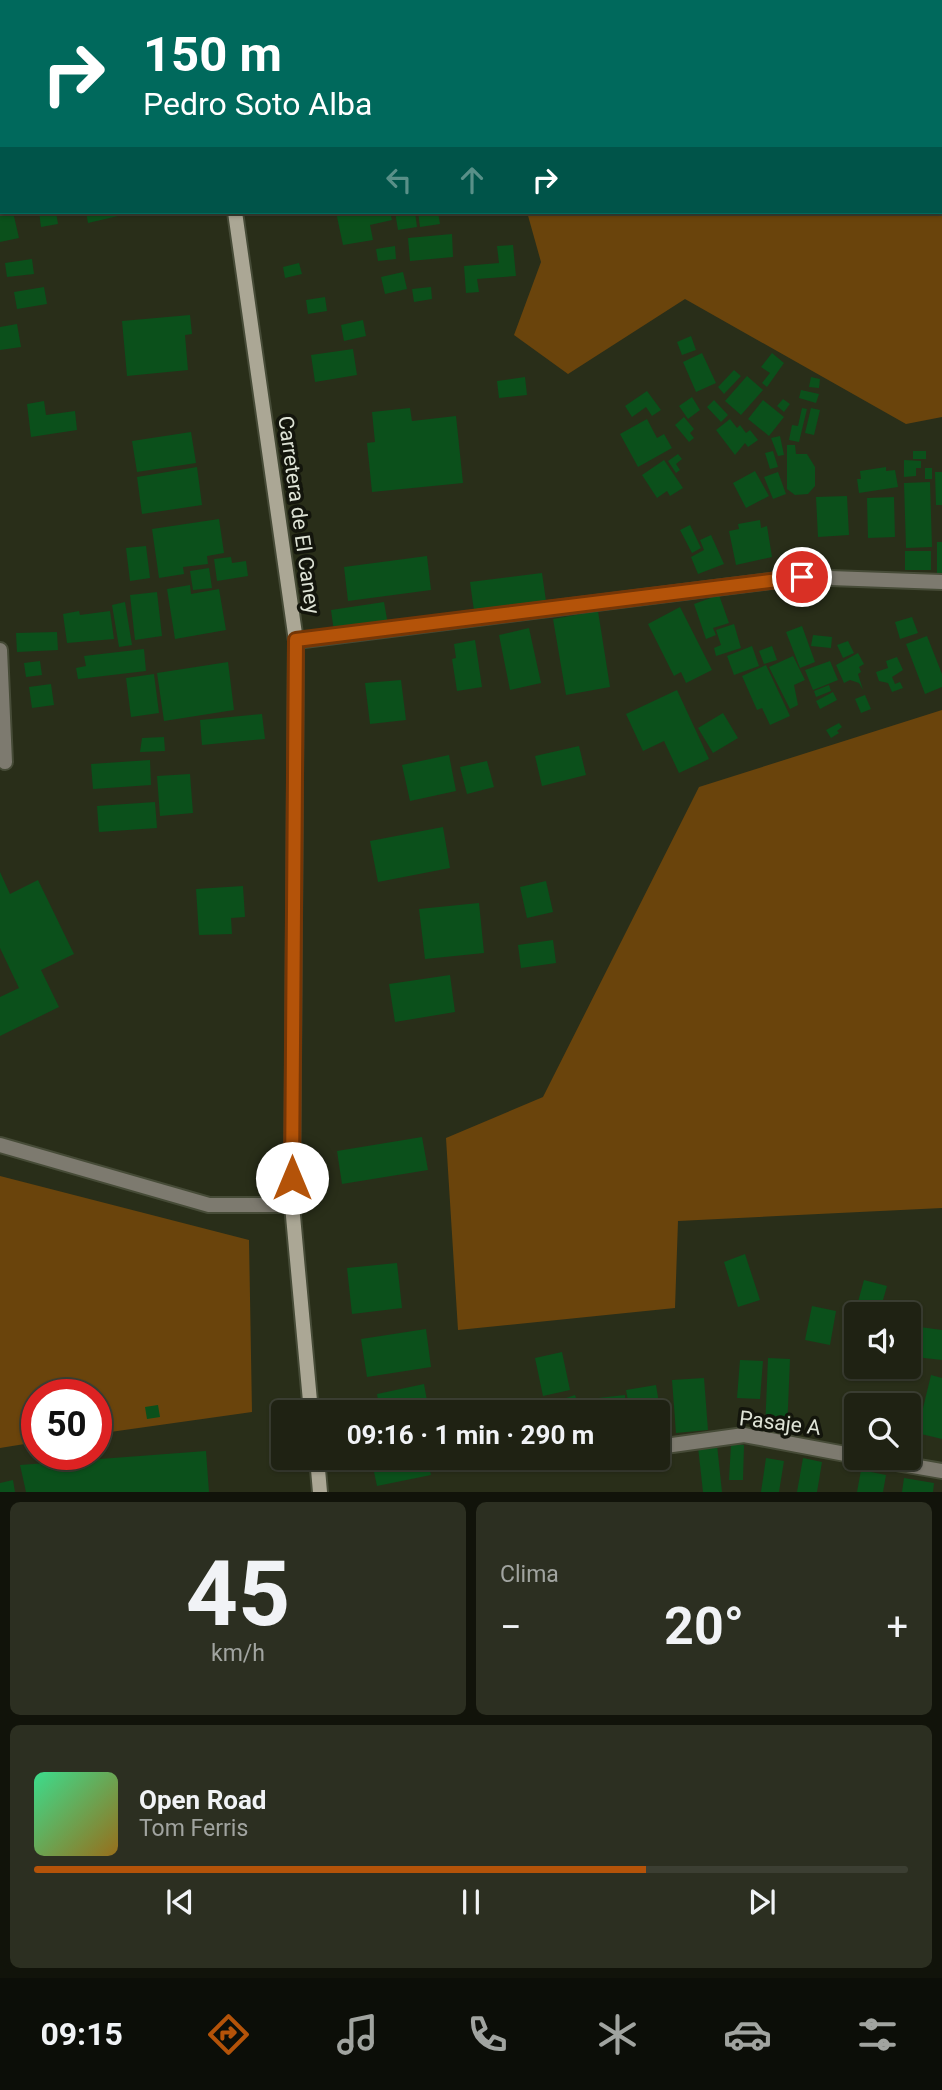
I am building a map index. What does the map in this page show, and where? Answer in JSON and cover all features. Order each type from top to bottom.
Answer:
[{"type":"main road","name":"Carretera de El Caney","points":[[235,214],[296,640],[292,1205],[310,1400]]},
{"type":"main road","points":[[318,1470],[320,1492]]},
{"type":"street","points":[[296,640],[802,577],[942,582]]},
{"type":"street","points":[[0,650],[5,762]]},
{"type":"street","points":[[0,1145],[208,1205],[292,1205]]},
{"type":"street","name":"Pasaje A","points":[[670,1445],[744,1435],[844,1454]]},
{"type":"street","points":[[921,1467],[942,1471]]},
{"type":"shaded area","points":[[528,214],[942,214],[942,417],[906,424],[685,299],[568,374],[514,335],[541,262]]},
{"type":"shaded area","points":[[942,710],[942,1208],[678,1221],[675,1308],[458,1330],[446,1138],[543,1097],[699,787]]},
{"type":"shaded area","points":[[0,1176],[249,1240],[252,1412],[112,1432],[112,1379],[21,1379],[21,1445],[0,1448]]},
{"type":"building","points":[[0,214],[13,214],[19,238],[0,242]]},
{"type":"building","points":[[39,214],[56,214],[58,224],[41,227]]},
{"type":"building","points":[[86,214],[127,214],[88,223]]},
{"type":"building","points":[[336,214],[390,214],[392,220],[370,225],[373,240],[343,245]]},
{"type":"building","points":[[395,214],[415,214],[417,227],[398,230]]},
{"type":"building","points":[[418,214],[438,214],[440,224],[420,227]]},
{"type":"building","points":[[452,234],[453,257],[410,261],[408,238]]},
{"type":"building","points":[[513,245],[516,276],[477,279],[479,292],[466,293],[464,266],[499,263],[497,246]]},
{"type":"building","points":[[395,246],[396,259],[378,261],[376,249]]},
{"type":"building","points":[[32,259],[34,274],[7,277],[5,263]]},
{"type":"building","points":[[299,263],[302,274],[285,278],[283,267]]},
{"type":"building","points":[[403,272],[407,289],[385,294],[381,277]]},
{"type":"building","points":[[44,287],[47,304],[17,309],[14,292]]},
{"type":"building","points":[[431,287],[432,299],[414,302],[412,289]]},
{"type":"building","points":[[325,297],[327,311],[308,314],[306,300]]},
{"type":"building","points":[[190,315],[192,334],[185,335],[188,370],[127,376],[122,321]]},
{"type":"building","points":[[363,320],[366,336],[344,341],[341,325]]},
{"type":"building","points":[[17,324],[21,347],[0,350],[0,327]]},
{"type":"building","points":[[691,336],[696,350],[682,355],[677,342]]},
{"type":"building","points":[[353,349],[357,375],[315,382],[311,355]]},
{"type":"building","points":[[702,353],[716,383],[696,392],[683,362]]},
{"type":"building","points":[[772,353],[784,363],[767,387],[762,383],[770,373],[761,367]]},
{"type":"building","points":[[734,370],[741,376],[724,394],[718,387]]},
{"type":"building","points":[[747,376],[763,390],[741,415],[725,401]]},
{"type":"building","points":[[525,377],[527,395],[499,398],[497,381]]},
{"type":"building","points":[[811,377],[820,379],[819,388],[809,387]]},
{"type":"building","points":[[801,390],[819,394],[816,403],[799,398]]},
{"type":"building","points":[[647,391],[661,410],[652,416],[646,407],[632,417],[625,406]]},
{"type":"building","points":[[692,397],[700,410],[688,419],[679,406]]},
{"type":"building","points":[[783,399],[790,404],[784,412],[777,406]]},
{"type":"building","points":[[714,400],[728,415],[721,422],[707,407]]},
{"type":"building","points":[[763,400],[784,417],[769,436],[748,419]]},
{"type":"building","points":[[44,401],[46,415],[75,411],[77,430],[31,437],[27,404]]},
{"type":"building","points":[[410,408],[412,421],[456,416],[463,483],[372,492],[367,443],[375,442],[372,412]]},
{"type":"building","points":[[802,408],[807,409],[799,442],[789,440],[792,425],[798,426]]},
{"type":"building","points":[[811,408],[820,410],[814,435],[805,433]]},
{"type":"building","points":[[684,417],[694,429],[690,433],[694,438],[689,442],[675,425]]},
{"type":"building","points":[[647,419],[657,438],[664,434],[672,448],[638,467],[620,434]]},
{"type":"building","points":[[730,419],[737,428],[740,425],[746,433],[750,430],[758,440],[748,447],[745,443],[735,455],[716,430]]},
{"type":"building","points":[[191,432],[196,463],[137,472],[132,441]]},
{"type":"building","points":[[780,436],[784,455],[778,456],[771,438]]},
{"type":"building","points":[[787,445],[795,445],[796,454],[807,454],[815,467],[815,486],[808,494],[795,495],[787,489]]},
{"type":"building","points":[[773,451],[778,467],[770,469],[765,453]]},
{"type":"building","points":[[913,451],[926,451],[926,459],[913,459]]},
{"type":"building","points":[[678,454],[682,459],[676,464],[680,470],[676,473],[668,461]]},
{"type":"building","points":[[664,460],[683,488],[670,496],[667,491],[657,498],[642,475]]},
{"type":"building","points":[[904,460],[921,461],[921,468],[916,468],[916,476],[904,477]]},
{"type":"building","points":[[197,467],[202,505],[142,514],[137,477]]},
{"type":"building","points":[[886,467],[886,471],[895,470],[898,487],[859,493],[857,479],[861,479],[860,471]]},
{"type":"building","points":[[925,468],[932,468],[932,479],[925,479]]},
{"type":"building","points":[[755,471],[769,496],[746,508],[733,483]]},
{"type":"building","points":[[778,472],[786,494],[773,499],[764,477]]},
{"type":"building","points":[[935,472],[942,472],[942,505],[936,505]]},
{"type":"building","points":[[930,482],[932,547],[906,548],[904,483]]},
{"type":"building","points":[[847,496],[849,535],[818,537],[816,497]]},
{"type":"building","points":[[894,497],[895,537],[868,538],[867,498]]},
{"type":"building","points":[[219,519],[224,553],[207,556],[208,564],[183,567],[184,574],[159,578],[152,529]]},
{"type":"building","points":[[760,520],[761,528],[767,526],[772,557],[736,565],[729,531],[739,529],[738,524]]},
{"type":"building","points":[[690,525],[701,548],[692,553],[680,530]]},
{"type":"building","points":[[711,535],[724,564],[698,574],[691,557],[704,550],[700,540]]},
{"type":"building","points":[[937,542],[942,542],[942,573],[937,573]]},
{"type":"building","points":[[146,546],[150,578],[130,581],[126,548]]},
{"type":"building","points":[[905,551],[931,551],[931,570],[905,570]]},
{"type":"building","points":[[427,556],[431,590],[348,601],[344,567]]},
{"type":"building","points":[[231,557],[232,563],[246,561],[248,576],[217,581],[214,559]]},
{"type":"building","points":[[209,568],[212,588],[193,590],[190,571]]},
{"type":"building","points":[[542,573],[546,601],[474,611],[470,582]]},
{"type":"building","points":[[190,585],[191,594],[219,589],[226,630],[175,639],[167,589]]},
{"type":"building","points":[[157,592],[162,636],[135,640],[130,595]]},
{"type":"building","points":[[719,595],[729,623],[713,628],[716,635],[706,639],[694,604]]},
{"type":"building","points":[[125,602],[132,645],[119,647],[112,605]]},
{"type":"building","points":[[384,602],[388,625],[334,632],[331,610]]},
{"type":"building","points":[[680,607],[712,670],[686,683],[681,672],[674,676],[648,624]]},
{"type":"building","points":[[79,611],[80,615],[110,611],[114,639],[67,643],[63,614]]},
{"type":"building","points":[[598,611],[610,687],[566,695],[553,619]]},
{"type":"building","points":[[912,617],[918,633],[900,639],[895,622]]},
{"type":"building","points":[[734,624],[741,648],[716,656],[714,648],[721,645],[716,630]]},
{"type":"building","points":[[802,626],[815,662],[800,668],[786,632]]},
{"type":"building","points":[[529,628],[541,683],[510,690],[499,635]]},
{"type":"building","points":[[57,632],[58,650],[17,652],[16,633]]},
{"type":"building","points":[[813,635],[832,637],[831,648],[811,646]]},
{"type":"building","points":[[927,636],[942,674],[942,687],[925,694],[906,644]]},
{"type":"building","points":[[475,640],[482,687],[457,691],[452,659],[456,658],[454,644]]},
{"type":"building","points":[[848,641],[854,653],[843,658],[837,645]]},
{"type":"building","points":[[752,646],[759,666],[734,675],[727,656]]},
{"type":"building","points":[[772,646],[777,660],[764,664],[759,651]]},
{"type":"building","points":[[144,649],[146,671],[78,679],[76,668],[86,666],[84,656]]},
{"type":"building","points":[[858,653],[864,664],[859,667],[861,672],[858,674],[863,690],[859,683],[850,680],[844,683],[836,665]]},
{"type":"building","points":[[793,656],[805,680],[794,685],[798,705],[790,709],[769,667]]},
{"type":"building","points":[[897,657],[903,670],[892,677],[895,684],[900,682],[903,688],[892,692],[888,683],[879,681],[876,672],[888,668],[886,661]]},
{"type":"building","points":[[40,661],[42,675],[26,677],[24,663]]},
{"type":"building","points":[[830,661],[838,680],[813,690],[805,670]]},
{"type":"building","points":[[228,662],[234,710],[164,721],[157,673]]},
{"type":"building","points":[[766,665],[790,716],[770,725],[762,708],[757,710],[742,676]]},
{"type":"building","points":[[154,674],[159,713],[131,717],[126,678]]},
{"type":"building","points":[[401,680],[406,720],[370,724],[365,683]]},
{"type":"building","points":[[51,684],[54,705],[32,708],[29,687]]},
{"type":"building","points":[[829,685],[831,691],[816,697],[814,691]]},
{"type":"building","points":[[677,690],[709,759],[679,773],[664,741],[643,751],[626,714]]},
{"type":"building","points":[[833,692],[837,700],[820,709],[816,701]]},
{"type":"building","points":[[865,695],[871,709],[861,713],[855,699]]},
{"type":"building","points":[[723,713],[738,738],[713,753],[698,728]]},
{"type":"building","points":[[262,714],[265,739],[202,745],[200,720]]},
{"type":"building","points":[[839,723],[842,727],[837,731],[839,733],[831,738],[826,730]]},
{"type":"building","points":[[164,737],[165,751],[140,752],[142,738]]},
{"type":"building","points":[[579,746],[586,775],[542,786],[535,756]]},
{"type":"building","points":[[449,755],[456,791],[410,801],[402,765]]},
{"type":"building","points":[[150,760],[151,785],[93,789],[91,764]]},
{"type":"building","points":[[487,761],[494,787],[467,794],[460,767]]},
{"type":"building","points":[[190,774],[193,813],[160,816],[157,776]]},
{"type":"building","points":[[155,802],[157,828],[99,832],[97,806]]},
{"type":"building","points":[[443,827],[450,868],[378,882],[370,841]]},
{"type":"building","points":[[0,872],[10,894],[38,880],[74,954],[41,970],[59,1007],[0,1036],[0,997],[19,988],[0,948]]},
{"type":"building","points":[[546,881],[553,912],[527,918],[520,887]]},
{"type":"building","points":[[243,886],[245,917],[231,918],[232,934],[199,935],[196,889]]},
{"type":"building","points":[[479,903],[484,953],[425,959],[419,909]]},
{"type":"building","points":[[553,940],[556,963],[521,968],[518,945]]},
{"type":"building","points":[[450,975],[455,1012],[395,1022],[389,984]]},
{"type":"building","points":[[422,1137],[428,1170],[342,1184],[337,1151]]},
{"type":"building","points":[[745,1254],[760,1300],[738,1307],[724,1262]]},
{"type":"building","points":[[397,1263],[402,1308],[352,1314],[347,1268]]},
{"type":"building","points":[[864,1280],[887,1286],[882,1302],[858,1302]]},
{"type":"building","points":[[812,1306],[836,1311],[830,1345],[805,1340]]},
{"type":"building","points":[[921,1327],[942,1330],[942,1360],[921,1358]]},
{"type":"building","points":[[426,1329],[431,1367],[367,1377],[361,1339]]},
{"type":"building","points":[[562,1352],[570,1390],[543,1396],[535,1358]]},
{"type":"building","points":[[768,1358],[790,1359],[787,1431],[765,1430]]},
{"type":"building","points":[[740,1360],[763,1361],[760,1399],[737,1398]]},
{"type":"building","points":[[931,1375],[942,1378],[942,1439],[921,1434],[921,1416]]},
{"type":"building","points":[[704,1378],[708,1430],[676,1433],[672,1380]]},
{"type":"building","points":[[424,1384],[427,1400],[378,1400],[377,1394]]},
{"type":"building","points":[[656,1385],[658,1400],[628,1400],[626,1390]]},
{"type":"building","points":[[575,1395],[577,1400],[560,1400]]},
{"type":"building","points":[[625,1395],[625,1400],[598,1400]]},
{"type":"building","points":[[158,1405],[160,1417],[147,1419],[145,1407]]},
{"type":"building","points":[[731,1444],[744,1445],[743,1480],[729,1480]]},
{"type":"building","points":[[717,1445],[722,1492],[703,1492],[698,1447]]},
{"type":"building","points":[[206,1451],[209,1492],[26,1492],[21,1470],[112,1470],[112,1458]]},
{"type":"building","points":[[766,1458],[784,1461],[779,1492],[761,1492]]},
{"type":"building","points":[[803,1458],[822,1462],[817,1492],[797,1492]]},
{"type":"building","points":[[374,1470],[430,1470],[431,1475],[377,1486]]},
{"type":"building","points":[[861,1470],[886,1475],[883,1492],[857,1492]]},
{"type":"building","points":[[904,1478],[934,1483],[933,1492],[902,1492]]},
{"type":"building","points":[[13,1480],[15,1492],[0,1492],[0,1483]]},
{"type":"route","points":[[292,1178],[296,640],[802,577]]}]
